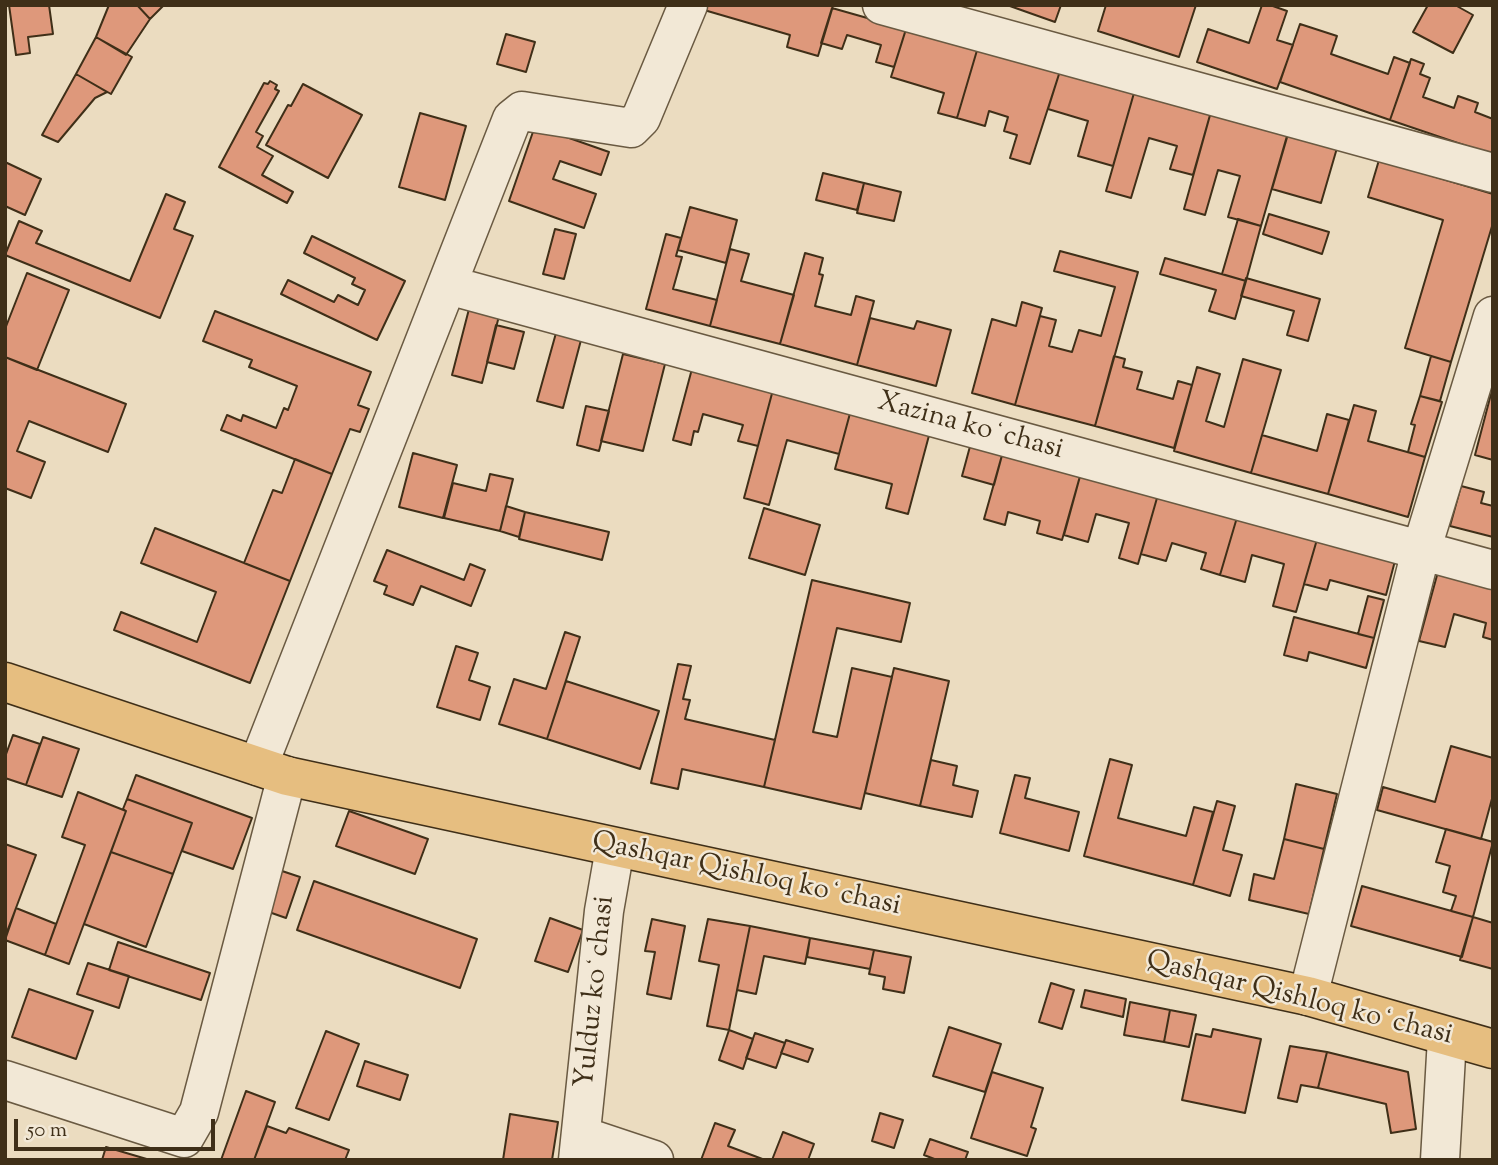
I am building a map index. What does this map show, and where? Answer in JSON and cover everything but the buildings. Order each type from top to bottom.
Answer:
[{"type":"main road","name":"Qashqar Qishloq koʻchasi","points":[[5,682],[272,771],[615,848],[1308,996],[1493,1049]]},
{"type":"street","points":[[5,1080],[189,1149],[272,771],[448,285],[512,119],[523,111],[631,128],[641,118],[688,5]]},
{"type":"street","points":[[882,5],[1493,173]]},
{"type":"street","name":"Xazina koʻchasi","points":[[448,285],[1493,570]]},
{"type":"street","points":[[1308,996],[1422,551],[1493,316]]},
{"type":"street","name":"Yulduz koʻchasi","points":[[615,848],[604,911],[580,1148],[654,1160]]},
{"type":"street","points":[[1440,1160],[1447,1038]]}]
